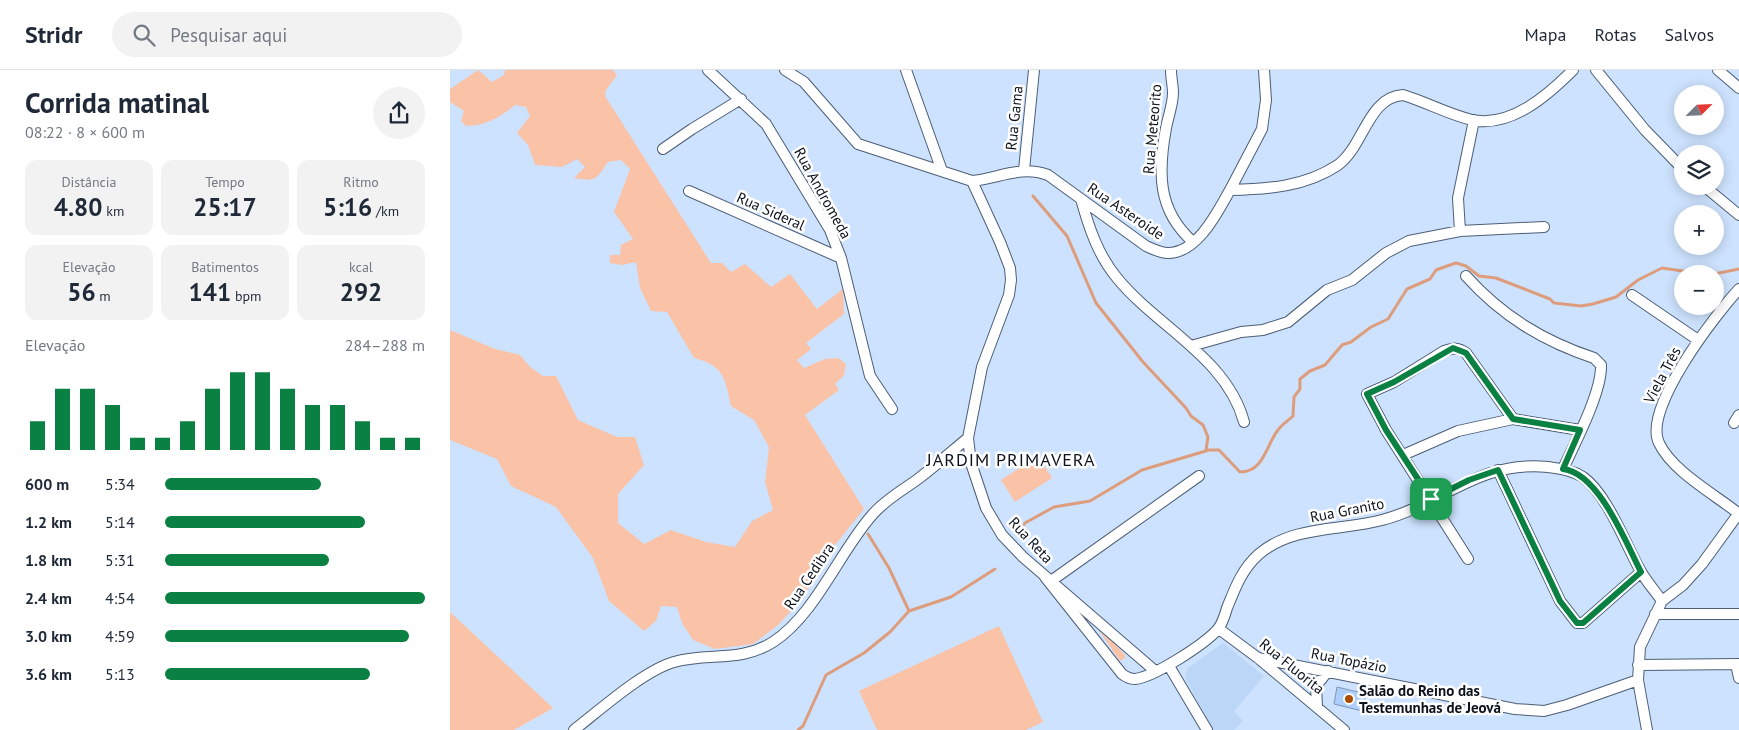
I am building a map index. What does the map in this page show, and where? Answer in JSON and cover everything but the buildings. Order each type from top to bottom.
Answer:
[{"type":"street","name":"Rua Andromeda","points":[[708,70],[766,124],[830,230],[841,258],[870,376],[892,409]]},
{"type":"street","name":"Rua Asteroide","points":[[785,70],[804,82],[858,144],[972,181],[990,179],[1024,170],[1035,170],[1048,175],[1146,246],[1163,253],[1181,250],[1193,242],[1204,231],[1230,190],[1262,128],[1266,100],[1264,70]]},
{"type":"street","points":[[906,70],[942,171]]},
{"type":"street","name":"Rua Gama","points":[[1024,170],[1034,70]]},
{"type":"street","name":"Rua Meteorito","points":[[1171,70],[1173,95],[1161,157],[1162,184],[1170,213],[1178,229],[1193,242]]},
{"type":"street","points":[[1230,190],[1288,186],[1317,177],[1350,154],[1377,108],[1392,95],[1403,95],[1474,120],[1493,120],[1512,115],[1540,101],[1573,70]]},
{"type":"street","points":[[1596,70],[1645,130],[1674,160]]},
{"type":"street","points":[[1718,70],[1739,88]]},
{"type":"street","points":[[663,150],[692,129],[741,99]]},
{"type":"street","points":[[1460,231],[1458,198],[1474,120]]},
{"type":"street","name":"Rua Reta","points":[[972,181],[1000,242],[1010,268],[1011,280],[1009,295],[982,367],[968,438],[971,463],[986,508],[1002,535],[1048,579],[1154,670]]},
{"type":"street","name":"Rua Sideral","points":[[689,191],[841,258]]},
{"type":"street","points":[[1715,195],[1739,215]]},
{"type":"street","points":[[1081,199],[1090,232],[1100,254],[1116,278],[1132,295],[1191,346],[1235,396],[1244,422]]},
{"type":"street","points":[[1191,346],[1241,332],[1263,330],[1288,322],[1327,290],[1352,280],[1386,253],[1408,241],[1460,231],[1544,227]]},
{"type":"street","points":[[1466,276],[1507,315],[1536,334],[1594,358],[1601,365],[1600,377],[1563,469]]},
{"type":"street","name":"Viela Três","points":[[1739,289],[1698,340],[1658,413],[1654,428],[1658,442],[1668,458],[1739,513]]},
{"type":"street","points":[[1632,295],[1698,340]]},
{"type":"street","points":[[1468,560],[1367,394],[1394,382],[1444,351],[1453,348],[1460,349],[1466,353],[1513,419]]},
{"type":"street","points":[[1403,456],[1458,430],[1513,419],[1580,430]]},
{"type":"street","name":"Rua Cedibra","points":[[574,730],[649,675],[673,662],[696,658],[737,657],[759,650],[774,641],[800,618],[851,540],[874,512],[968,438]]},
{"type":"street","name":"Rua Granito","points":[[1169,666],[1219,628],[1245,568],[1260,553],[1280,542],[1306,533],[1381,520],[1411,510],[1469,480],[1498,470],[1526,466],[1563,469],[1584,478],[1596,490],[1641,572],[1662,601]]},
{"type":"street","points":[[1498,470],[1560,601],[1577,623],[1583,623],[1641,572]]},
{"type":"street","points":[[1048,579],[1199,476]]},
{"type":"street","points":[[1648,730],[1638,680],[1640,647],[1654,614],[1662,601],[1683,585],[1702,564],[1739,513]]},
{"type":"street","name":"Rua Reta","points":[[1048,579],[1122,674],[1128,679],[1136,679],[1154,670],[1169,666]]},
{"type":"street","points":[[1654,614],[1739,614]]},
{"type":"street","name":"Rua Fluorita","points":[[1219,628],[1317,706],[1344,730]]},
{"type":"street","name":"Rua Topázio","points":[[1258,658],[1515,709],[1544,711],[1568,706],[1638,680]]},
{"type":"street","points":[[1638,665],[1738,664],[1739,678]]},
{"type":"street","points":[[1169,666],[1208,730]]},
{"type":"street","points":[[1317,706],[1316,686],[1328,671]]},
{"type":"shaded area","points":[[478,70],[492,82],[504,75],[505,70],[613,70],[617,75],[606,90],[605,96],[711,263],[722,263],[731,272],[745,264],[771,287],[790,274],[817,309],[843,289],[844,314],[806,343],[811,349],[797,360],[804,368],[825,359],[838,358],[846,364],[844,375],[835,384],[839,390],[805,415],[864,509],[827,555],[803,598],[778,625],[753,644],[715,649],[693,640],[682,623],[677,607],[661,606],[656,621],[644,631],[609,601],[593,558],[556,507],[511,486],[497,459],[450,440],[450,330],[495,349],[520,355],[530,367],[543,376],[556,376],[578,420],[617,437],[635,437],[644,465],[618,494],[618,523],[644,544],[671,530],[706,542],[735,547],[752,521],[773,510],[765,482],[769,447],[754,420],[731,406],[722,374],[712,365],[694,358],[667,312],[651,311],[640,288],[636,262],[622,265],[610,263],[610,255],[620,255],[621,245],[633,239],[614,212],[630,169],[621,160],[608,162],[598,176],[587,180],[574,178],[585,167],[577,159],[562,167],[535,165],[528,145],[517,133],[530,116],[526,107],[515,105],[492,120],[473,126],[466,126],[461,121],[464,111],[450,102],[450,89]]},
{"type":"shaded area","points":[[1038,456],[1052,478],[1015,502],[1001,480]]},
{"type":"shaded area","points":[[450,612],[553,708],[514,730],[450,730]]},
{"type":"shaded area","points":[[1092,620],[1125,655],[1125,658],[1120,661]]},
{"type":"shaded area","points":[[999,626],[1043,722],[1026,730],[877,730],[859,691]]},
{"type":"shaded area","points":[[1223,643],[1264,676],[1234,711],[1243,721],[1234,730],[1213,730],[1185,677],[1188,668]]},
{"type":"waterway","points":[[1033,196],[1067,236],[1096,303],[1143,362],[1186,408],[1191,416],[1203,425],[1208,437],[1206,450]]},
{"type":"waterway","points":[[1020,530],[1025,523],[1054,507],[1090,501],[1142,470],[1209,450],[1219,450],[1240,472],[1254,468],[1264,457],[1278,430],[1293,416],[1294,397],[1300,389],[1300,379],[1310,371],[1325,365],[1342,345],[1351,342],[1371,327],[1388,319],[1407,289],[1430,279],[1436,270],[1456,263],[1466,266],[1479,276],[1496,278],[1550,299],[1554,303],[1581,306],[1616,297],[1638,280],[1662,268],[1674,270]]},
{"type":"waterway","points":[[1724,272],[1739,269]]},
{"type":"waterway","points":[[868,534],[889,568],[909,611]]},
{"type":"waterway","points":[[798,730],[803,726],[826,675],[864,653],[890,632],[909,611],[951,597],[995,569]]},
{"type":"place","name":"Salão do Reino das Testemunhas de Jeová","points":[[1349,699]]},
{"type":"district","name":"JARDIM PRIMAVERA","points":[[1011,459]]},
{"type":"route","points":[[1453,348],[1460,349],[1466,353],[1513,419],[1580,430],[1563,469],[1584,478],[1596,490],[1641,572],[1583,623],[1577,623],[1560,601],[1498,470],[1469,480],[1431,499],[1386,430],[1367,394],[1394,382],[1444,351],[1453,348]]}]
